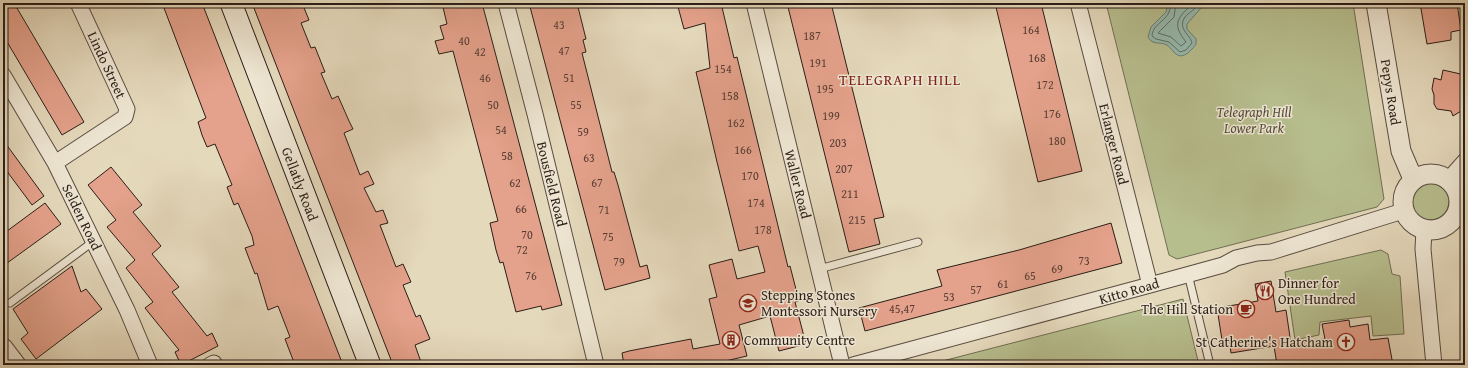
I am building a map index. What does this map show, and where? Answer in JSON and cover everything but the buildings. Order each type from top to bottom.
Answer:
[{"type":"main road","name":"Gellatly Road","points":[[231,3],[370,365]]},
{"type":"street","name":"Lindo Street","points":[[55,163],[125,117],[127,109],[78,3]]},
{"type":"street","name":"Bousfield Road","points":[[506,3],[535,114],[596,365]]},
{"type":"street","name":"Waller Road","points":[[754,3],[842,365]]},
{"type":"street","name":"Erlanger Road","points":[[1078,3],[1150,285]]},
{"type":"street","name":"Pepys Road","points":[[1376,3],[1401,151],[1413,179]]},
{"type":"street","name":"Selden Road","points":[[3,75],[55,163],[94,241],[150,365]]},
{"type":"street","points":[[1448,180],[1465,161]]},
{"type":"street","points":[[1423,175],[1436,175],[1448,180],[1458,192],[1462,200],[1455,219],[1447,226],[1435,230],[1424,230],[1413,226],[1403,211],[1402,201],[1407,184],[1413,179],[1423,175]]},
{"type":"street","name":"Kitto Road","points":[[853,365],[1150,285],[1223,264],[1236,258],[1257,253],[1271,252],[1370,223],[1403,211]]},
{"type":"street","points":[[1424,230],[1423,248],[1434,365]]},
{"type":"street","points":[[3,348],[16,365]]},
{"type":"lane","points":[[10,303],[94,241]]},
{"type":"lane","points":[[819,269],[918,242]]},
{"type":"lane","points":[[1188,274],[1210,365]]},
{"type":"green space","name":"Telegraph Hill Lower Park","points":[[1106,3],[1353,3],[1384,199],[1377,207],[1177,259],[1169,255]]},
{"type":"green space","points":[[1426,182],[1434,182],[1441,185],[1446,190],[1449,201],[1446,212],[1441,217],[1434,220],[1426,220],[1419,217],[1414,212],[1411,205],[1411,197],[1414,190],[1419,185]]},
{"type":"green space","points":[[1381,250],[1388,254],[1392,274],[1400,276],[1404,334],[1373,336],[1371,316],[1320,322],[1319,335],[1295,340],[1285,272]]},
{"type":"green space","points":[[1183,299],[1199,365],[927,365]]},
{"type":"water","points":[[1168,3],[1202,3],[1201,8],[1187,24],[1187,29],[1196,39],[1196,44],[1190,51],[1182,56],[1179,56],[1167,45],[1154,42],[1148,37],[1151,27],[1166,12]]},
{"type":"place","name":"Dinner for One Hundred","points":[[1265,291]]},
{"type":"place","name":"Stepping Stones Montessori Nursery","points":[[748,303]]},
{"type":"place","name":"The Hill Station","points":[[1246,309]]},
{"type":"place","name":"Community Centre","points":[[731,340]]},
{"type":"place","name":"St Catherine's Hatcham","points":[[1346,342]]},
{"type":"district","name":"TELEGRAPH HILL","points":[[900,80]]}]
